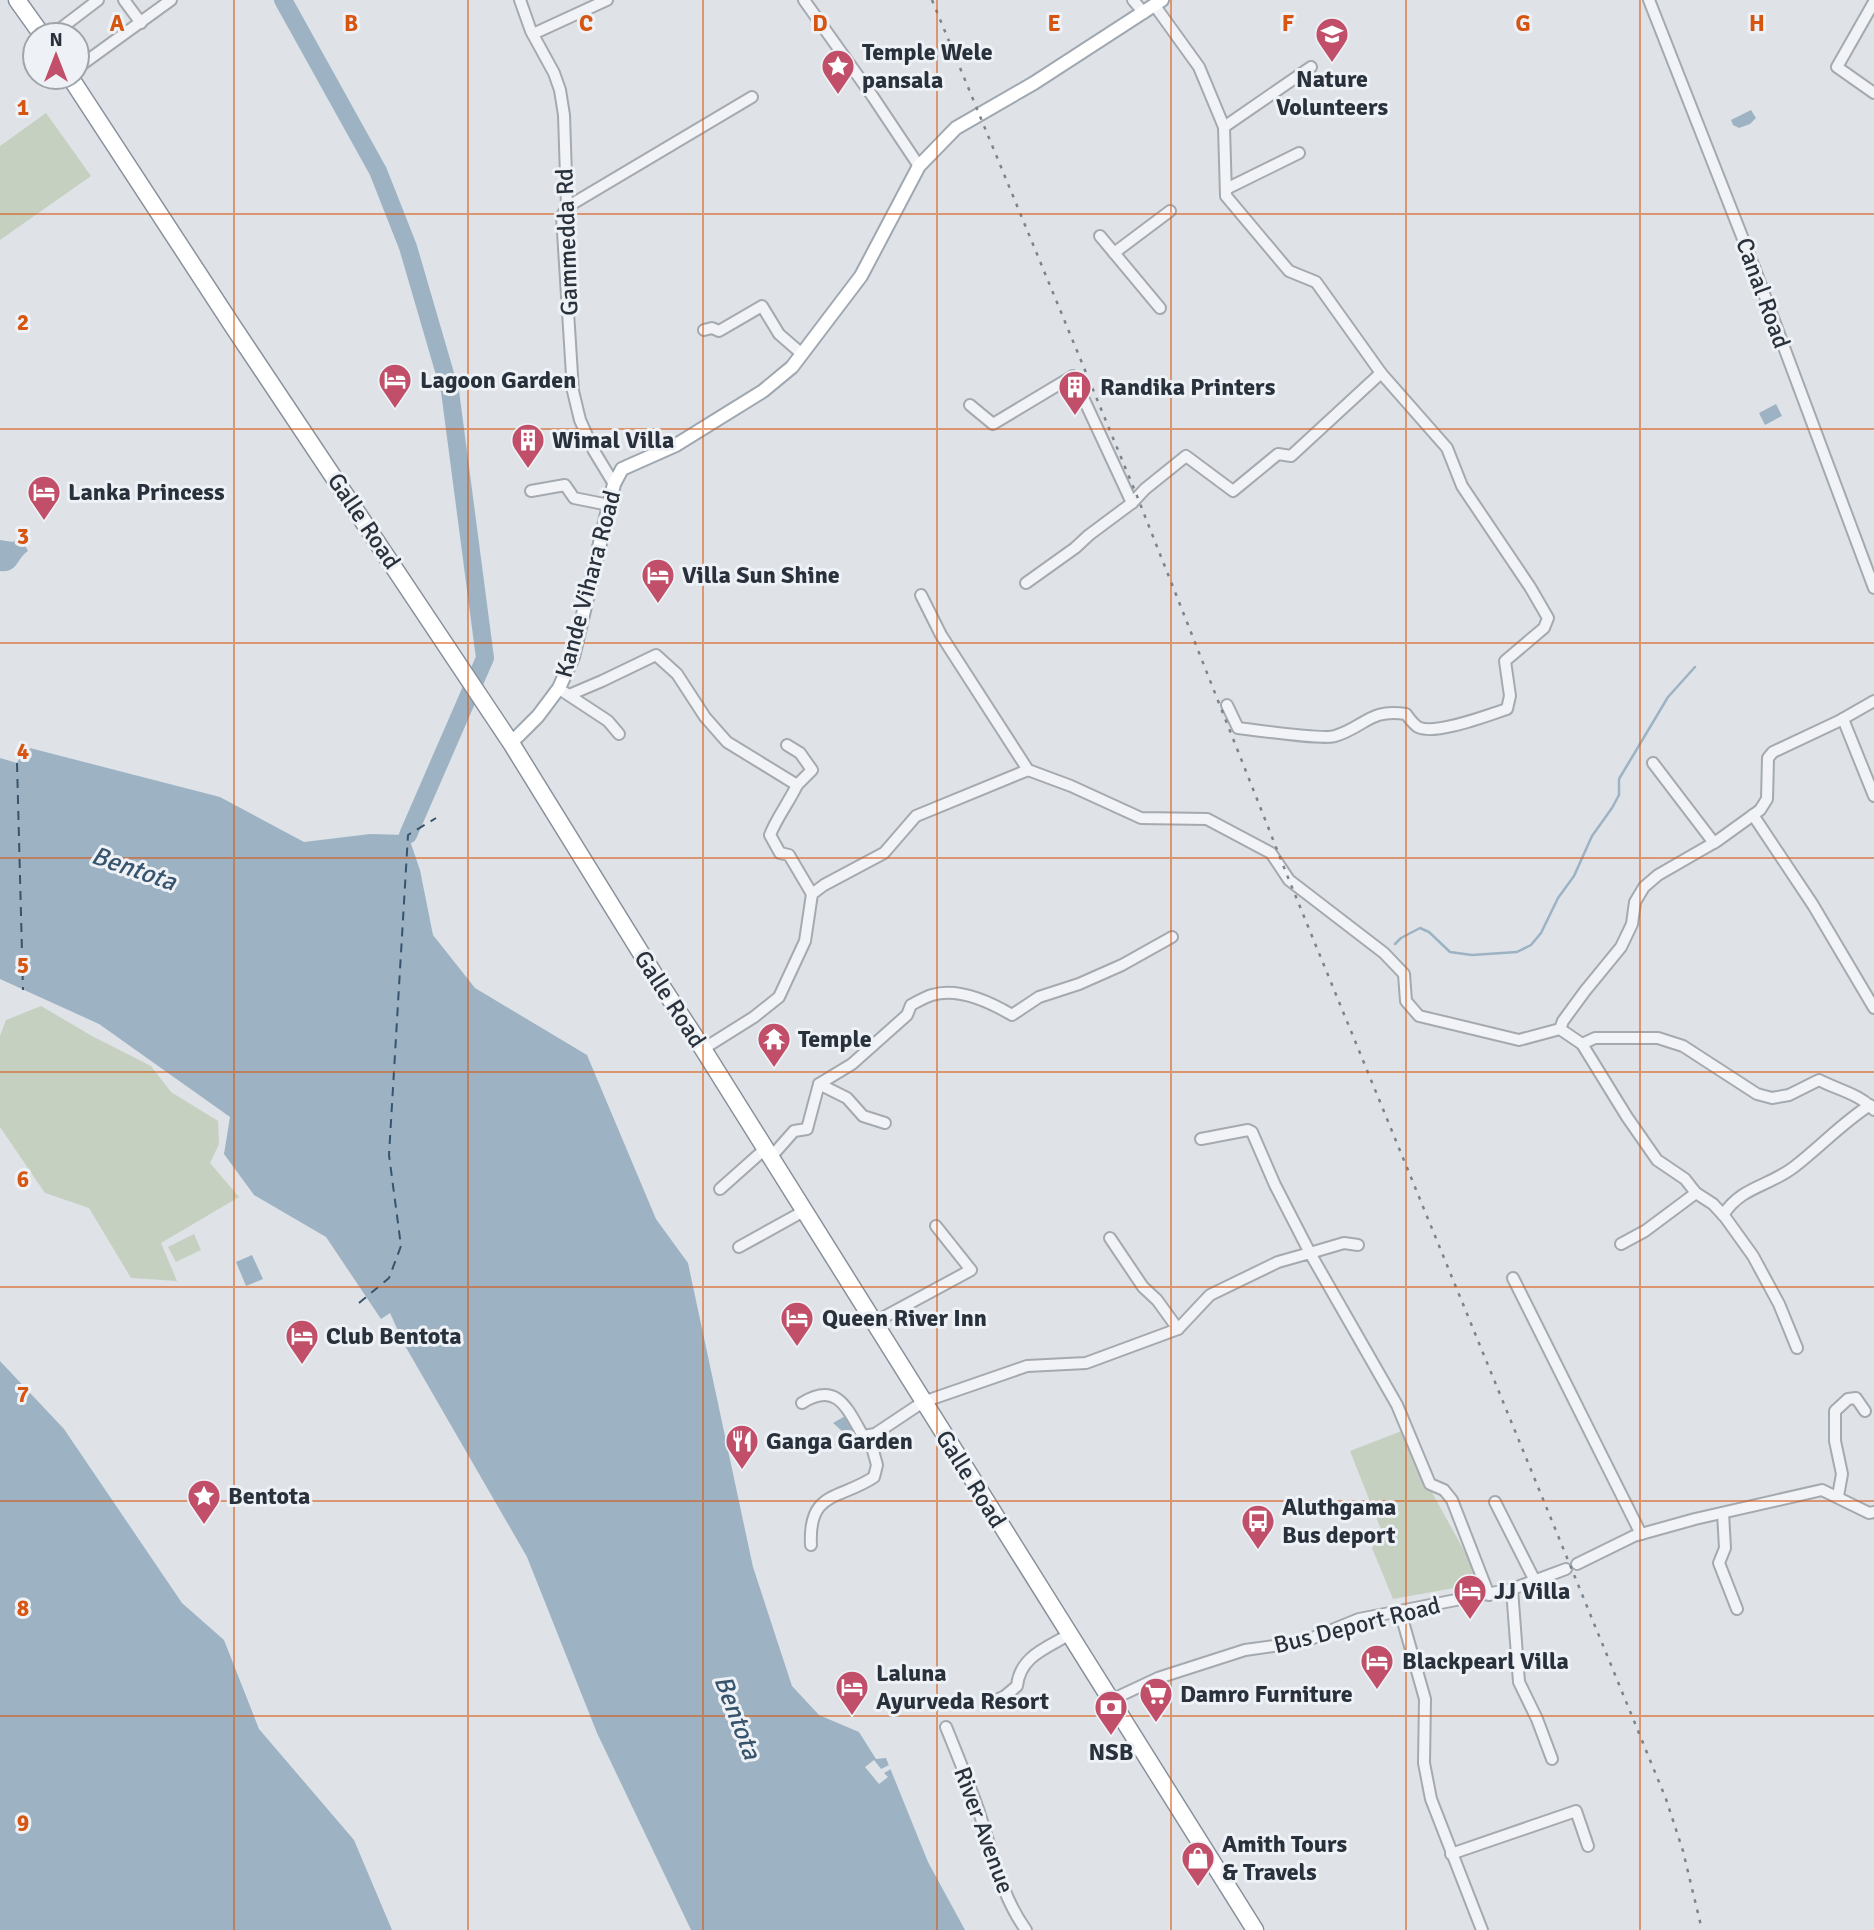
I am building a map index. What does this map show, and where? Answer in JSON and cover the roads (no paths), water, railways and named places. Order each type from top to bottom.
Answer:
[{"type":"highway","points":[[17,0],[32,21]]},
{"type":"highway","name":"Galle Road","points":[[79,91],[508,737],[657,979],[1255,1930]]},
{"type":"main road","name":"Kande Vihara Road","points":[[508,737],[538,716],[564,692],[614,484],[622,469],[676,445],[763,391],[792,368],[860,276],[919,166],[956,128],[1034,83],[1154,6]]},
{"type":"street","points":[[70,21],[98,0]]},
{"type":"street","points":[[124,0],[141,23]]},
{"type":"street","points":[[91,58],[171,0]]},
{"type":"street","name":"Gammedda Rd","points":[[520,0],[533,34],[555,74],[564,115],[566,206],[562,216],[573,390],[580,421],[614,484]]},
{"type":"street","points":[[533,34],[607,0]]},
{"type":"street","points":[[804,0],[919,166]]},
{"type":"street","points":[[1133,0],[1154,6],[1199,67],[1224,127],[1226,196],[1289,271],[1316,282],[1381,373],[1447,448],[1462,486],[1548,618],[1544,628],[1505,661],[1510,695],[1507,709],[1471,721],[1427,730],[1416,726],[1406,714],[1392,712],[1374,715],[1333,737],[1238,728],[1227,705]]},
{"type":"street","name":"Canal Road","points":[[1649,0],[1754,267],[1874,588]]},
{"type":"street","points":[[1874,2],[1837,67],[1874,93]]},
{"type":"street","points":[[1224,127],[1311,67]]},
{"type":"street","points":[[566,206],[752,97]]},
{"type":"street","points":[[1226,189],[1299,153]]},
{"type":"street","points":[[1114,253],[1170,211]]},
{"type":"street","points":[[1100,236],[1160,308]]},
{"type":"street","points":[[704,330],[712,328],[719,331],[762,306],[779,334],[802,354]]},
{"type":"street","points":[[1026,583],[1132,503],[1186,456],[1233,491],[1278,454],[1291,456],[1381,373]]},
{"type":"street","points":[[970,405],[993,424],[1073,376],[1132,503]]},
{"type":"street","points":[[531,491],[565,485],[574,498],[609,505]]},
{"type":"street","points":[[921,595],[941,635],[1028,770],[1141,818],[1207,819],[1271,853],[1289,880],[1384,953],[1404,974],[1406,1001],[1419,1016],[1519,1040],[1560,1029],[1582,1044],[1657,1160],[1685,1179],[1696,1193],[1713,1204],[1753,1256],[1797,1348]]},
{"type":"street","points":[[564,692],[656,655],[677,674],[705,717],[727,742],[797,785]]},
{"type":"street","points":[[564,692],[608,721],[619,734]]},
{"type":"street","points":[[1560,1029],[1585,991],[1621,947],[1632,924],[1635,902],[1644,887],[1658,875],[1714,843],[1760,810],[1767,799],[1768,758],[1773,752],[1874,702]]},
{"type":"street","points":[[1843,719],[1874,796]]},
{"type":"street","points":[[703,1049],[754,1017],[779,997],[805,941],[812,894],[789,856],[780,853],[770,835],[797,785],[813,770],[800,752],[787,745]]},
{"type":"street","points":[[1653,763],[1714,843]]},
{"type":"street","points":[[812,894],[884,853],[916,816],[1028,770]]},
{"type":"street","points":[[1753,815],[1813,905],[1874,1008]]},
{"type":"street","points":[[720,1189],[794,1131],[807,1129],[820,1084],[852,1065],[907,1015],[911,1005],[932,995],[951,994],[992,1003],[1012,1015],[1039,997],[1079,984],[1122,965],[1172,937]]},
{"type":"street","points":[[1582,1044],[1595,1038],[1658,1038],[1683,1046],[1757,1094],[1772,1098],[1789,1095],[1819,1080],[1859,1097],[1872,1108],[1849,1120],[1792,1169],[1769,1184],[1745,1192],[1731,1203],[1723,1215]]},
{"type":"street","points":[[820,1084],[847,1098],[863,1116],[886,1123]]},
{"type":"street","points":[[1202,1139],[1248,1130],[1252,1132],[1275,1185],[1310,1253],[1397,1405],[1430,1484],[1444,1490],[1452,1500],[1489,1595]]},
{"type":"street","points":[[1621,1244],[1645,1231],[1696,1193]]},
{"type":"street","points":[[739,1247],[804,1211]]},
{"type":"street","points":[[873,1322],[971,1270],[936,1226]]},
{"type":"street","points":[[1110,1238],[1143,1287],[1157,1300],[1178,1329]]},
{"type":"street","points":[[802,1403],[821,1394],[830,1394],[843,1404],[863,1436],[869,1436],[923,1402],[1027,1366],[1086,1363],[1178,1329],[1210,1295],[1278,1262],[1344,1242],[1358,1245]]},
{"type":"street","points":[[1513,1278],[1641,1534]]},
{"type":"street","points":[[1838,1496],[1842,1474],[1835,1441],[1835,1411],[1848,1399],[1856,1398],[1865,1411]]},
{"type":"street","points":[[811,1545],[810,1527],[823,1502],[874,1477],[877,1465],[869,1436]]},
{"type":"street","points":[[1577,1564],[1641,1534],[1822,1490],[1869,1513],[1874,1512]]},
{"type":"street","points":[[1494,1502],[1534,1579]]},
{"type":"street","points":[[1723,1513],[1726,1548],[1719,1563],[1737,1609]]},
{"type":"street","name":"Bus Deport Road","points":[[1111,1700],[1157,1678],[1245,1650],[1303,1642],[1360,1619],[1512,1590],[1534,1579],[1566,1569]]},
{"type":"street","points":[[1512,1590],[1519,1682],[1537,1718],[1552,1759]]},
{"type":"street","points":[[1400,1611],[1425,1699],[1424,1763],[1431,1799],[1482,1930]]},
{"type":"street","points":[[994,1701],[1017,1686],[1026,1660],[1070,1634]]},
{"type":"street","name":"River Avenue","points":[[946,1727],[977,1808],[999,1878],[1015,1914],[1026,1930]]},
{"type":"street","points":[[1451,1854],[1576,1811],[1588,1846]]},
{"type":"water","points":[[1751,110],[1756,118],[1750,124],[1739,128],[1733,125],[1731,120]]},
{"type":"water","points":[[1776,404],[1782,416],[1765,425],[1759,413]]},
{"type":"water","points":[[20,536],[28,551],[14,568],[0,571],[0,540],[13,542]]},
{"type":"water","points":[[26,747],[220,797],[304,842],[370,834],[408,835],[420,870],[433,935],[475,988],[587,1055],[656,1219],[688,1263],[753,1567],[792,1686],[819,1715],[859,1732],[876,1759],[886,1758],[928,1862],[965,1930],[691,1930],[597,1733],[527,1557],[404,1344],[390,1313],[381,1319],[326,1237],[254,1195],[224,1154],[230,1117],[99,1024],[0,979],[0,758],[17,763]]},
{"type":"water","points":[[252,1255],[263,1279],[246,1286],[236,1262]]},
{"type":"water","points":[[0,1361],[64,1429],[182,1603],[224,1640],[259,1729],[354,1840],[392,1930],[0,1930]]},
{"type":"water","points":[[847,1415],[855,1430],[842,1431],[833,1423]]},
{"type":"waterway","points":[[283,0],[378,171],[408,247],[450,391],[485,658],[408,835]]},
{"type":"waterway","points":[[1395,944],[1420,928],[1429,932],[1450,952],[1472,955],[1517,952],[1531,945],[1541,933],[1558,898],[1574,876],[1592,836],[1619,795],[1619,779],[1668,697],[1695,667]]},
{"type":"railway","points":[[932,0],[1137,496],[1289,880],[1666,1799],[1683,1851],[1702,1930]]},
{"type":"place","name":"Nature Volunteers","points":[[1332,64]]},
{"type":"place","name":"Temple Wele pansala","points":[[838,96]]},
{"type":"place","name":"Lagoon Garden","points":[[395,410]]},
{"type":"place","name":"Randika Printers","points":[[1075,417]]},
{"type":"place","name":"Wimal Villa","points":[[528,470]]},
{"type":"place","name":"Lanka Princess","points":[[44,522]]},
{"type":"place","name":"Villa Sun Shine","points":[[658,605]]},
{"type":"place","name":"Temple","points":[[774,1069]]},
{"type":"place","name":"Queen River Inn","points":[[797,1348]]},
{"type":"place","name":"Club Bentota","points":[[302,1366]]},
{"type":"place","name":"Ganga Garden","points":[[742,1471]]},
{"type":"place","name":"Bentota","points":[[204,1526]]},
{"type":"place","name":"Aluthgama Bus deport","points":[[1258,1551]]},
{"type":"place","name":"JJ Villa","points":[[1470,1621]]},
{"type":"place","name":"Blackpearl Villa","points":[[1377,1691]]},
{"type":"place","name":"Laluna Ayurveda Resort","points":[[852,1717]]},
{"type":"place","name":"Damro Furniture","points":[[1156,1724]]},
{"type":"place","name":"NSB","points":[[1111,1737]]},
{"type":"place","name":"Amith Tours & Travels","points":[[1198,1888]]}]
